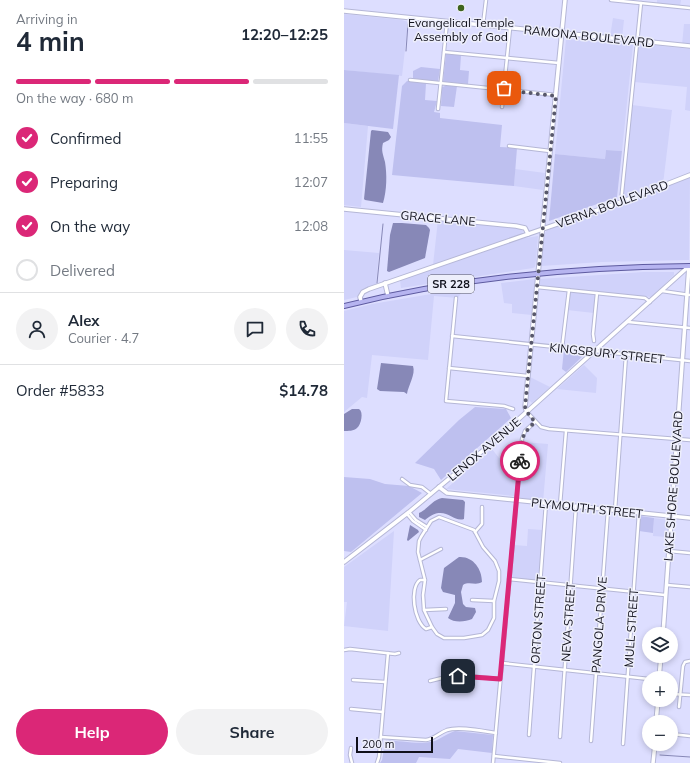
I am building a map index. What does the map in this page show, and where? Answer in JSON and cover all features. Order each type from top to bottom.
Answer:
[{"type":"main road","name":"SR 228","points":[[344,306],[361,301],[470,281],[538,273],[591,269],[690,266]]},
{"type":"street","points":[[483,26],[486,0]]},
{"type":"street","points":[[565,0],[525,407],[535,422],[540,427],[546,429],[690,440]]},
{"type":"street","points":[[611,0],[690,8]]},
{"type":"street","points":[[621,202],[641,3]]},
{"type":"street","name":"RAMONA BOULEVARD","points":[[344,11],[690,46]]},
{"type":"street","points":[[438,108],[447,22]]},
{"type":"street","points":[[502,107],[510,28]]},
{"type":"street","points":[[444,52],[559,63]]},
{"type":"street","points":[[410,80],[556,96]]},
{"type":"street","points":[[509,146],[550,151]]},
{"type":"street","name":"VERNA BOULEVARD","points":[[361,301],[360,297],[363,292],[621,202],[690,175]]},
{"type":"street","name":"GRACE LANE","points":[[344,209],[516,226],[525,228],[528,234]]},
{"type":"street","name":"LENOX AVENUE","points":[[344,562],[408,513],[527,412],[690,266]]},
{"type":"street","name":"LAKE SHORE BOULEVARD","points":[[663,627],[676,439],[690,266]]},
{"type":"street","points":[[385,284],[388,296]]},
{"type":"street","points":[[537,287],[645,298],[650,302]]},
{"type":"street","points":[[562,348],[568,290]]},
{"type":"street","points":[[662,291],[688,295]]},
{"type":"street","points":[[594,341],[593,334],[597,293]]},
{"type":"street","points":[[456,298],[446,401],[504,406],[513,409]]},
{"type":"street","points":[[628,322],[690,328]]},
{"type":"street","name":"KINGSBURY STREET","points":[[452,336],[690,361]]},
{"type":"street","points":[[615,510],[626,355]]},
{"type":"street","points":[[449,368],[528,376]]},
{"type":"street","points":[[493,763],[523,436],[525,431],[535,422]]},
{"type":"street","points":[[560,505],[566,431]]},
{"type":"street","points":[[402,479],[410,485],[422,487],[430,494]]},
{"type":"street","name":"PLYMOUTH STREET","points":[[439,487],[447,493],[690,518]]},
{"type":"street","name":"ORTON STREET","points":[[529,734],[546,503]]},
{"type":"street","name":"NEVA STREET","points":[[560,737],[576,506]]},
{"type":"street","points":[[476,532],[482,524],[482,507]]},
{"type":"street","name":"PANGOLA DRIVE","points":[[591,741],[608,510]]},
{"type":"street","points":[[408,513],[426,529]]},
{"type":"street","name":"MULL STREET","points":[[623,744],[639,513]]},
{"type":"street","points":[[439,517],[476,532],[483,547],[495,561],[499,571],[499,581],[494,601],[494,618],[488,630],[482,634],[464,638],[448,639],[440,636],[432,627],[424,610],[423,595],[425,580],[418,552],[419,541],[426,529],[433,520],[439,517]]},
{"type":"street","points":[[420,560],[441,549]]},
{"type":"street","points":[[668,551],[690,553]]},
{"type":"street","points":[[509,579],[665,595]]},
{"type":"street","points":[[425,580],[419,580],[416,584],[414,598],[415,609],[422,626],[426,629],[432,627]]},
{"type":"street","points":[[666,585],[690,587]]},
{"type":"street","points":[[472,600],[494,601]]},
{"type":"street","points":[[424,610],[446,609]]},
{"type":"street","points":[[344,650],[350,649],[399,653]]},
{"type":"street","points":[[378,763],[388,653]]},
{"type":"street","points":[[679,707],[683,666],[685,662],[690,661]]},
{"type":"street","points":[[502,663],[642,678]]},
{"type":"street","points":[[430,681],[450,676],[500,679]]},
{"type":"street","points":[[353,680],[385,682]]},
{"type":"street","points":[[680,694],[690,695]]},
{"type":"street","points":[[351,709],[383,712]]},
{"type":"street","points":[[381,737],[426,740],[433,738],[447,730],[455,729],[496,732]]},
{"type":"street","points":[[678,735],[690,736]]},
{"type":"street","points":[[351,748],[350,755],[352,763]]},
{"type":"street","points":[[653,763],[654,751]]},
{"type":"street","points":[[494,756],[560,763]]},
{"type":"shaded area","points":[[657,0],[681,0],[680,6],[657,4]]},
{"type":"shaded area","points":[[344,14],[402,20],[408,22],[402,76],[344,70]]},
{"type":"shaded area","points":[[613,18],[624,20],[622,38],[610,37]]},
{"type":"shaded area","points":[[684,24],[690,24],[690,45],[682,45]]},
{"type":"shaded area","points":[[566,39],[633,45],[622,151],[606,150],[605,159],[555,154]]},
{"type":"shaded area","points":[[641,44],[690,49],[690,111],[685,110],[687,87],[634,82],[638,45]]},
{"type":"shaded area","points":[[446,54],[461,55],[460,70],[469,71],[468,84],[443,82]]},
{"type":"shaded area","points":[[421,67],[440,69],[438,81],[413,79],[413,71]]},
{"type":"shaded area","points":[[344,70],[399,75],[393,129],[344,123]]},
{"type":"shaded area","points":[[407,81],[426,83],[425,100],[437,101],[434,112],[440,113],[440,118],[502,125],[500,147],[517,148],[514,186],[392,175],[402,86]]},
{"type":"shaded area","points":[[457,86],[454,107],[441,106],[442,87]]},
{"type":"shaded area","points":[[632,105],[672,110],[663,184],[626,198],[623,194]]},
{"type":"shaded area","points":[[344,123],[368,126],[361,207],[344,205]]},
{"type":"shaded area","points":[[372,130],[388,132],[391,137],[383,143],[382,146],[386,177],[383,203],[364,199]]},
{"type":"shaded area","points":[[606,150],[622,151],[617,197],[549,221],[555,154],[605,159]]},
{"type":"shaded area","points":[[515,169],[545,173],[543,190],[514,186]]},
{"type":"shaded area","points":[[690,176],[689,260],[602,262],[541,266],[545,233],[548,229]]},
{"type":"shaded area","points":[[438,220],[516,227],[523,231],[522,235],[433,265]]},
{"type":"shaded area","points":[[393,223],[426,225],[430,230],[425,258],[389,272],[387,271],[390,235]]},
{"type":"shaded area","points":[[538,236],[535,267],[533,268],[401,288],[400,280],[514,240]]},
{"type":"shaded area","points":[[344,250],[379,253],[376,284],[363,289],[357,297],[344,300]]},
{"type":"shaded area","points":[[644,272],[674,272],[674,275],[651,297],[540,285],[540,279]]},
{"type":"shaded area","points":[[535,279],[532,315],[512,313],[512,304],[504,303],[501,283]]},
{"type":"shaded area","points":[[461,289],[461,293],[458,298],[434,296],[428,360],[372,355],[367,398],[362,397],[344,412],[344,311],[372,304]]},
{"type":"shaded area","points":[[570,292],[594,294],[596,297],[594,313],[567,310]]},
{"type":"shaded area","points":[[564,349],[581,351],[584,355],[566,372],[562,369]]},
{"type":"shaded area","points":[[381,363],[413,366],[413,376],[407,394],[404,392],[380,391],[377,389]]},
{"type":"shaded area","points":[[584,365],[597,378],[596,393],[557,389]]},
{"type":"shaded area","points":[[530,377],[550,387],[532,403],[528,399]]},
{"type":"shaded area","points":[[475,407],[506,409],[511,418],[441,480],[434,469],[415,463],[459,420]]},
{"type":"shaded area","points":[[352,409],[359,409],[361,411],[361,421],[356,429],[344,431],[344,414]]},
{"type":"shaded area","points":[[523,442],[548,444],[543,502],[519,498]]},
{"type":"shaded area","points":[[492,449],[499,458],[517,464],[514,496],[446,489]]},
{"type":"shaded area","points":[[344,477],[370,479],[385,484],[409,486],[422,493],[351,552],[344,551]]},
{"type":"shaded area","points":[[442,498],[463,500],[465,502],[464,519],[456,518],[443,513],[432,515],[425,520],[419,517],[419,513],[435,501]]},
{"type":"shaded area","points":[[640,516],[654,518],[653,533],[639,531]]},
{"type":"shaded area","points":[[654,518],[668,520],[667,537],[653,536]]},
{"type":"shaded area","points":[[410,525],[419,532],[408,541],[407,540]]},
{"type":"shaded area","points":[[528,529],[543,530],[540,579],[538,581],[514,579],[511,577],[514,545],[527,546]]},
{"type":"shaded area","points":[[394,531],[388,631],[344,626],[347,602],[344,602],[344,567]]},
{"type":"shaded area","points":[[459,557],[464,557],[476,564],[482,577],[482,582],[480,583],[468,583],[463,585],[461,592],[463,604],[466,607],[475,608],[476,612],[472,619],[460,622],[450,620],[448,618],[455,603],[455,595],[443,592],[441,588],[444,568]]},
{"type":"shaded area","points":[[455,731],[493,735],[492,753],[458,749],[450,759],[419,757],[416,763],[380,763],[386,740],[418,743],[430,742]]},
{"type":"waterway","points":[[406,51],[408,24]]},
{"type":"waterway","points":[[377,283],[383,224]]},
{"type":"waterway","points":[[660,755],[690,757]]},
{"type":"way so far","points":[[504,88],[504,90],[556,96],[541,233],[532,344],[525,407],[535,422],[525,431],[523,436],[520,461]]},
{"type":"place","name":"Evangelical Temple Assembly of God","points":[[461,8]]},
{"type":"route","points":[[458,676],[500,679],[520,461]]}]
